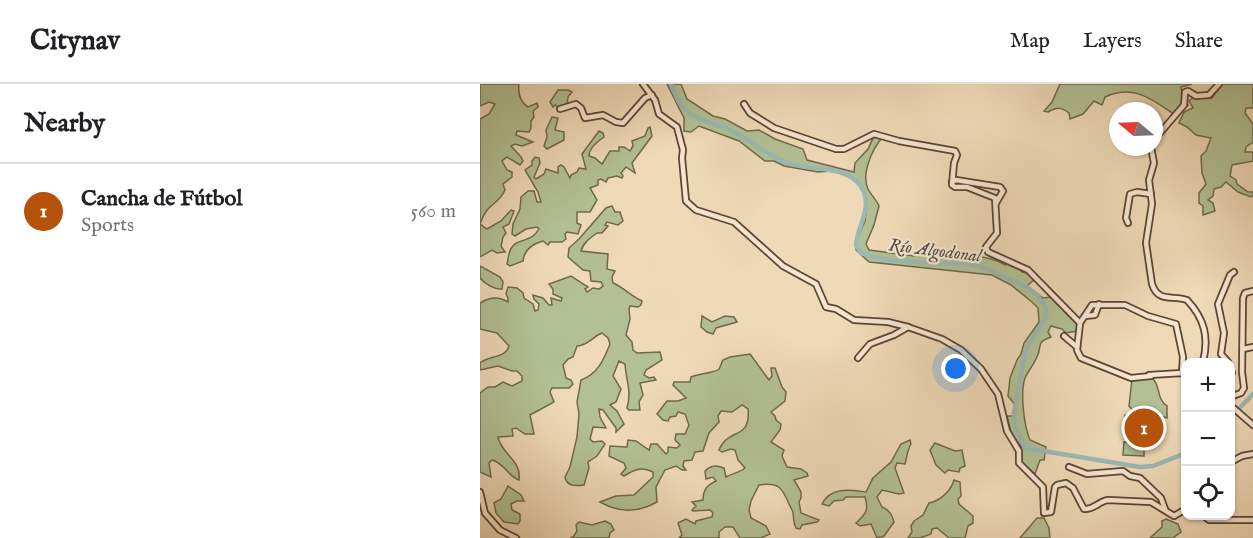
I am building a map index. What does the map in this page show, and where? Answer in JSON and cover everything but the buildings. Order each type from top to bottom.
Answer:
[{"type":"street","points":[[643,84],[652,95],[659,114],[677,127],[683,150],[686,198],[690,205],[708,214],[734,222],[783,266],[816,284],[826,307],[836,309],[854,320],[888,322],[942,339],[961,350],[981,369],[1000,398],[1007,431],[1020,451],[1019,463],[1043,487],[1044,513],[1049,514],[1052,509],[1055,487],[1066,483],[1073,488],[1084,509],[1093,508],[1102,501],[1108,500],[1143,501],[1165,509],[1174,516],[1181,512]]},
{"type":"street","points":[[1163,130],[1184,105],[1185,92],[1196,96],[1209,95],[1219,84]]},
{"type":"street","points":[[560,109],[576,104],[581,108],[585,118],[603,115],[623,123],[645,98],[652,95]]},
{"type":"street","points":[[744,104],[750,113],[774,128],[836,149],[844,149],[874,134],[918,145],[952,150],[957,155],[951,183]]},
{"type":"street","points":[[1153,156],[1154,163],[1149,180],[1152,204],[1146,243],[1152,284],[1158,294],[1164,297],[1187,300],[1203,322],[1207,340],[1204,358]]},
{"type":"street","points":[[951,183],[956,180],[1000,187],[1003,191],[996,203]]},
{"type":"street","points":[[951,183],[953,187],[967,187],[993,196],[996,203],[997,233],[986,247],[988,252],[1028,270],[1080,323]]},
{"type":"street","points":[[1128,223],[1126,218],[1130,194],[1137,192],[1151,194]]},
{"type":"street","points":[[1224,358],[1221,354],[1224,333],[1218,304],[1230,275],[1234,272]]},
{"type":"street","points":[[1235,395],[1241,393],[1244,388],[1242,372],[1244,295],[1253,291]]},
{"type":"street","points":[[1085,316],[1095,315],[1100,304]]},
{"type":"street","points":[[1181,372],[1140,378],[1084,360],[1078,354],[1077,347],[1080,323],[1089,307],[1100,304],[1125,305],[1148,316],[1176,324],[1182,358]]},
{"type":"street","points":[[858,358],[870,344],[908,327]]},
{"type":"street","points":[[1064,336],[1077,347]]},
{"type":"street","points":[[1243,349],[1253,347]]},
{"type":"street","points":[[1235,409],[1253,425]]},
{"type":"street","points":[[1235,460],[1253,454]]},
{"type":"street","points":[[1069,467],[1087,474],[1123,471],[1130,476],[1140,478],[1161,498],[1165,509]]},
{"type":"street","points":[[480,492],[485,513],[500,530],[516,538]]},
{"type":"street","points":[[1235,520],[1253,520]]},
{"type":"green space","points":[[480,84],[519,84],[519,94],[523,103],[528,107],[537,103],[538,107],[533,111],[534,117],[529,132],[517,131],[516,135],[533,142],[522,146],[515,144],[511,146],[523,161],[520,165],[507,157],[502,161],[507,170],[512,172],[512,177],[503,184],[505,190],[486,212],[480,224],[480,119],[489,114],[495,104],[489,102],[480,106]]},
{"type":"green space","points":[[667,84],[681,84],[687,99],[713,116],[725,119],[747,131],[759,130],[775,139],[803,149],[807,160],[854,172],[855,163],[868,149],[874,136],[882,138],[871,155],[866,177],[868,189],[879,206],[866,244],[869,250],[914,256],[917,253],[939,256],[974,256],[995,260],[1005,265],[1008,263],[1018,266],[1022,272],[1028,273],[1035,279],[1027,286],[1043,298],[1051,297],[1077,324],[1077,331],[1066,333],[1062,329],[1051,326],[1048,332],[1051,337],[1041,343],[1037,357],[1025,378],[1023,401],[1028,434],[1030,440],[1046,447],[1044,460],[1040,460],[1035,474],[1021,462],[1021,446],[1012,436],[1007,416],[1015,416],[1016,406],[1008,396],[1010,378],[1024,343],[1039,322],[1038,308],[1011,285],[992,275],[869,262],[856,250],[867,206],[864,192],[858,181],[848,174],[832,171],[818,172],[784,166],[774,161],[765,161],[739,141],[699,126],[691,132],[684,131],[684,118]]},
{"type":"green space","points":[[1060,84],[1192,84],[1181,87],[1184,102],[1188,105],[1180,108],[1174,114],[1163,106],[1163,102],[1125,92],[1105,97],[1102,105],[1094,101],[1083,114],[1070,119],[1069,113],[1061,109],[1044,111],[1052,102]]},
{"type":"green space","points":[[1222,84],[1253,84],[1253,108],[1246,108],[1245,113],[1253,124],[1253,142],[1246,147],[1245,152],[1253,152],[1253,161],[1232,165],[1230,176],[1248,192],[1253,192],[1253,195],[1251,197],[1238,192],[1226,182],[1214,189],[1213,196],[1208,200],[1213,203],[1215,211],[1203,215],[1199,193],[1206,184],[1202,173],[1201,156],[1206,151],[1211,138],[1196,135],[1179,123],[1184,112],[1193,108],[1189,101],[1193,98],[1212,98]]},
{"type":"green space","points":[[558,90],[572,92],[568,97],[567,105],[559,108],[555,105],[553,107],[550,102]]},
{"type":"green space","points":[[552,117],[558,118],[555,130],[564,132],[564,140],[547,149],[544,146],[547,137],[546,130]]},
{"type":"green space","points":[[650,127],[652,136],[632,163],[635,173],[626,167],[621,173],[622,178],[617,176],[608,178],[606,182],[601,179],[598,180],[598,185],[590,188],[597,200],[590,212],[577,212],[577,223],[581,225],[578,234],[567,232],[566,239],[562,242],[550,242],[548,245],[543,241],[539,242],[527,251],[523,261],[510,266],[507,264],[511,248],[518,242],[531,237],[539,229],[537,227],[526,229],[515,236],[512,234],[513,224],[520,209],[521,197],[528,191],[534,191],[537,202],[541,202],[525,170],[532,165],[535,157],[539,158],[540,163],[534,177],[536,179],[544,174],[546,169],[558,173],[558,167],[561,165],[570,178],[579,168],[586,169],[582,154],[599,131],[604,137],[592,148],[589,156],[602,164],[610,151],[619,151],[619,147],[624,147],[630,151],[633,146],[632,141],[645,136]]},
{"type":"green space","points":[[612,206],[615,212],[620,212],[623,221],[618,225],[607,222],[605,225],[608,226],[602,233],[597,233],[589,239],[581,251],[608,254],[607,269],[615,271],[612,277],[613,283],[642,301],[638,307],[630,306],[626,335],[632,342],[633,350],[637,353],[660,352],[662,360],[646,370],[644,375],[649,378],[654,377],[656,380],[640,383],[643,395],[639,402],[640,410],[629,410],[627,408],[629,391],[625,364],[619,361],[613,376],[621,389],[616,402],[610,405],[617,411],[624,424],[616,432],[616,428],[603,410],[599,409],[600,417],[606,428],[593,427],[590,439],[593,442],[602,441],[605,444],[597,456],[588,462],[589,468],[584,485],[570,484],[565,477],[570,467],[577,437],[579,414],[577,402],[581,380],[596,370],[610,344],[608,338],[602,333],[585,344],[577,346],[573,357],[563,365],[566,378],[573,384],[569,388],[552,388],[550,392],[554,402],[530,415],[534,434],[525,434],[516,428],[512,429],[513,436],[498,437],[517,467],[519,480],[501,464],[492,460],[489,463],[491,477],[480,472],[480,393],[488,387],[495,387],[503,382],[512,386],[522,381],[522,376],[517,371],[498,366],[480,370],[480,363],[504,353],[509,346],[497,333],[480,329],[480,303],[494,298],[508,302],[506,294],[508,287],[517,288],[523,293],[524,298],[533,304],[535,311],[538,310],[539,304],[533,295],[543,298],[549,305],[552,305],[551,298],[561,301],[562,298],[553,294],[553,289],[549,284],[571,276],[588,287],[585,289],[587,292],[593,288],[599,289],[603,286],[601,282],[591,281],[590,271],[583,270],[568,257],[569,248],[606,208]]},
{"type":"green space","points":[[511,210],[514,211],[509,224],[503,227],[506,233],[501,246],[505,252],[497,253],[492,250],[480,257],[480,224],[487,229],[501,221]]},
{"type":"green space","points":[[480,266],[500,277],[503,282],[502,289],[493,288],[480,278]]},
{"type":"green space","points":[[702,316],[712,322],[725,316],[734,317],[737,322],[716,328],[713,334],[701,327]]},
{"type":"green space","points":[[750,354],[769,380],[772,376],[771,368],[775,368],[786,392],[785,401],[771,412],[781,424],[780,430],[771,442],[784,450],[782,456],[787,467],[801,469],[807,473],[808,476],[794,480],[801,492],[799,502],[801,513],[819,520],[817,522],[802,525],[800,529],[796,528],[793,511],[784,493],[775,485],[759,485],[749,510],[751,518],[766,526],[770,534],[761,538],[740,538],[733,527],[725,527],[719,532],[719,538],[679,538],[682,535],[678,523],[686,519],[695,524],[696,521],[712,517],[713,513],[710,510],[692,510],[696,506],[692,502],[703,500],[706,488],[716,481],[713,477],[706,479],[705,471],[716,466],[721,467],[724,468],[726,477],[745,468],[738,460],[735,450],[722,452],[719,450],[728,438],[746,426],[748,409],[742,405],[732,412],[721,411],[718,416],[719,422],[709,433],[703,451],[695,452],[692,460],[684,461],[683,466],[686,470],[676,466],[665,470],[656,487],[657,502],[636,510],[621,510],[600,502],[616,496],[634,495],[653,477],[653,472],[645,469],[624,476],[621,474],[626,468],[624,463],[609,456],[610,446],[627,447],[628,440],[636,441],[649,450],[651,444],[657,444],[666,454],[668,447],[677,448],[680,445],[675,440],[676,434],[685,434],[689,425],[685,414],[678,412],[668,421],[663,420],[657,414],[667,401],[686,398],[673,385],[674,382],[690,382],[691,377],[718,370],[723,360]]},
{"type":"green space","points":[[1152,378],[1157,384],[1161,400],[1167,406],[1167,418],[1156,414],[1136,414],[1129,406],[1132,379]]},
{"type":"green space","points":[[1125,415],[1163,417],[1162,440],[1125,438]]},
{"type":"green space","points":[[910,440],[905,464],[897,463],[895,468],[904,493],[882,490],[877,497],[894,522],[884,536],[877,538],[871,524],[860,526],[856,523],[866,512],[865,497],[846,497],[843,500],[834,501],[829,506],[822,504],[831,494],[842,490],[866,492],[873,478],[891,462],[901,444]]},
{"type":"green space","points":[[1124,442],[1144,443],[1144,456],[1123,455]]},
{"type":"green space","points":[[935,443],[955,451],[962,450],[965,466],[960,468],[959,472],[948,470],[945,473],[936,465],[930,450]]},
{"type":"green space","points":[[954,480],[960,482],[959,504],[973,516],[973,523],[968,526],[965,538],[949,538],[937,528],[932,529],[931,534],[920,538],[908,538],[914,521],[923,515],[929,503],[944,495]]},
{"type":"green space","points":[[508,486],[521,495],[524,501],[511,504],[512,510],[520,514],[518,524],[504,522],[496,513],[494,503],[501,499]]},
{"type":"green space","points":[[1037,518],[1044,518],[1049,528],[1050,538],[1020,538]]},
{"type":"green space","points":[[1166,519],[1178,524],[1181,532],[1173,538],[1150,538],[1162,527],[1162,521]]},
{"type":"green space","points":[[605,521],[611,524],[614,530],[610,533],[609,538],[570,538],[577,531],[576,525],[579,522],[592,525]]},
{"type":"waterway","name":"Río Algodonal","points":[[671,84],[681,105],[697,118],[736,133],[785,162],[840,172],[850,176],[858,183],[866,199],[856,245],[861,253],[890,260],[979,266],[1027,287],[1038,296],[1046,308],[1046,317],[1026,349],[1014,413],[1015,426],[1025,448],[1140,467],[1153,466],[1181,455]]},
{"type":"waterway","name":"Río Algodonal","points":[[1235,413],[1253,394]]},
{"type":"place","name":"Cancha de Fútbol","points":[[1144,428]]}]
